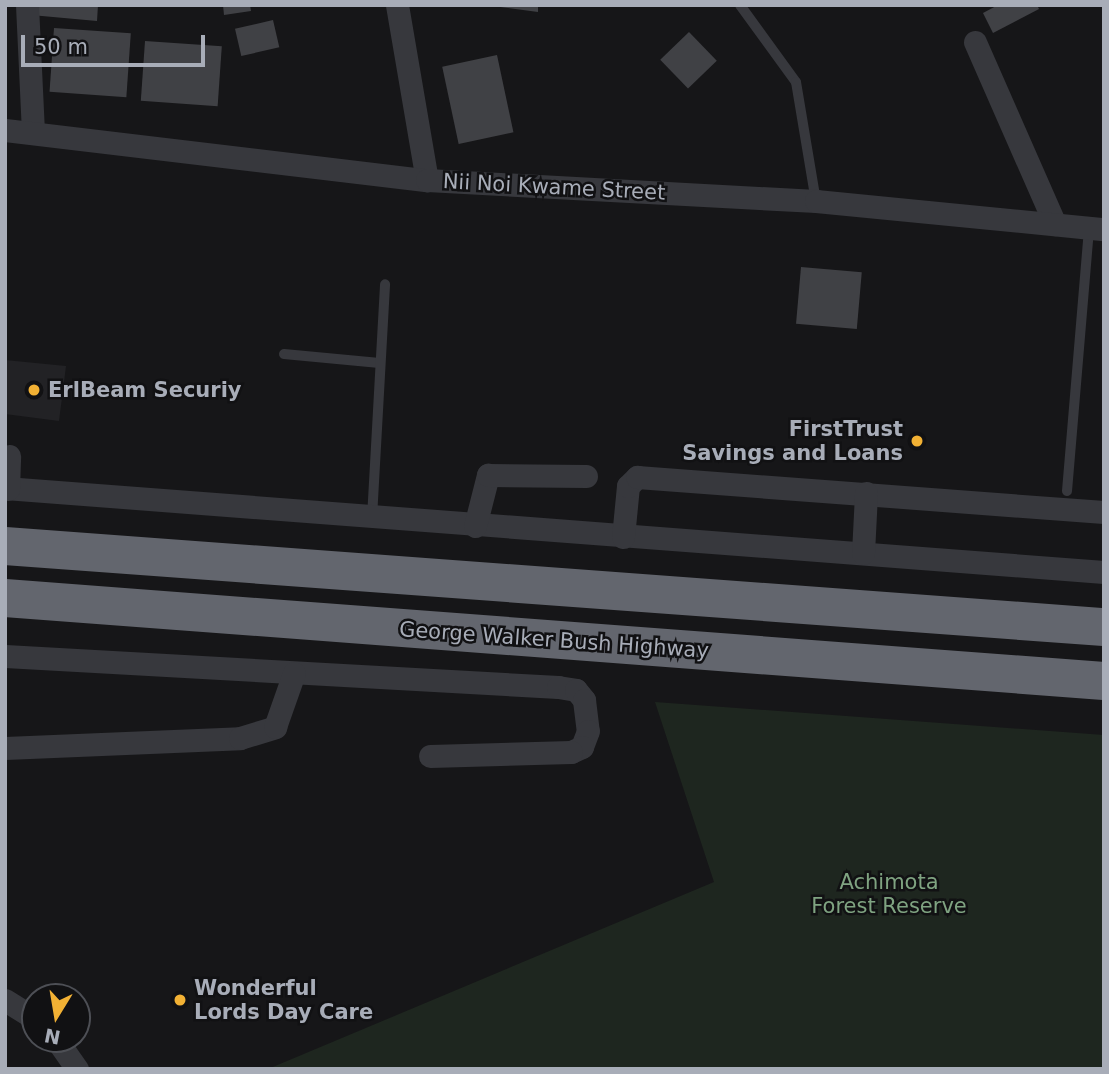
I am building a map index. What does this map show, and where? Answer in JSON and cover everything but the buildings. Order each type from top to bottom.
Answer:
[{"type":"highway","points":[[5,546],[1104,627]]},
{"type":"highway","name":"George Walker Bush Highway","points":[[5,598],[1104,681]]},
{"type":"street","points":[[27,5],[33,133]]},
{"type":"street","points":[[397,5],[427,180]]},
{"type":"street","points":[[975,42],[1055,224]]},
{"type":"street","name":"Nii Noi Kwame Street","points":[[5,130],[427,180],[816,201],[1097,229]]},
{"type":"street","points":[[9,456],[7,488],[475,526],[1104,572]]},
{"type":"street","points":[[475,526],[488,475],[586,476]]},
{"type":"street","points":[[623,537],[628,486],[637,477],[1104,512]]},
{"type":"street","points":[[863,553],[866,493]]},
{"type":"street","points":[[5,656],[558,687],[576,690],[584,700],[588,731],[582,747],[571,752],[430,756]]},
{"type":"street","points":[[5,748],[240,738],[275,727],[295,673]]},
{"type":"street","points":[[5,1000],[21,1011]]},
{"type":"street","points":[[66,1053],[77,1069]]},
{"type":"lane","points":[[740,5],[796,82],[816,201]]},
{"type":"lane","points":[[1067,491],[1097,229]]},
{"type":"lane","points":[[372,518],[385,284]]},
{"type":"lane","points":[[284,354],[380,363]]},
{"type":"shaded area","name":"ErlBeam Securiy","points":[[5,360],[66,366],[59,421],[5,414]]},
{"type":"green space","name":"Achimota Forest Reserve","points":[[655,702],[1104,735],[1104,1069],[268,1069],[714,882]]},
{"type":"place","name":"ErlBeam Securiy","points":[[34,390]]},
{"type":"place","name":"FirstTrust Savings and Loans","points":[[917,441]]},
{"type":"place","name":"Wonderful Lords Day Care","points":[[180,1000]]}]
